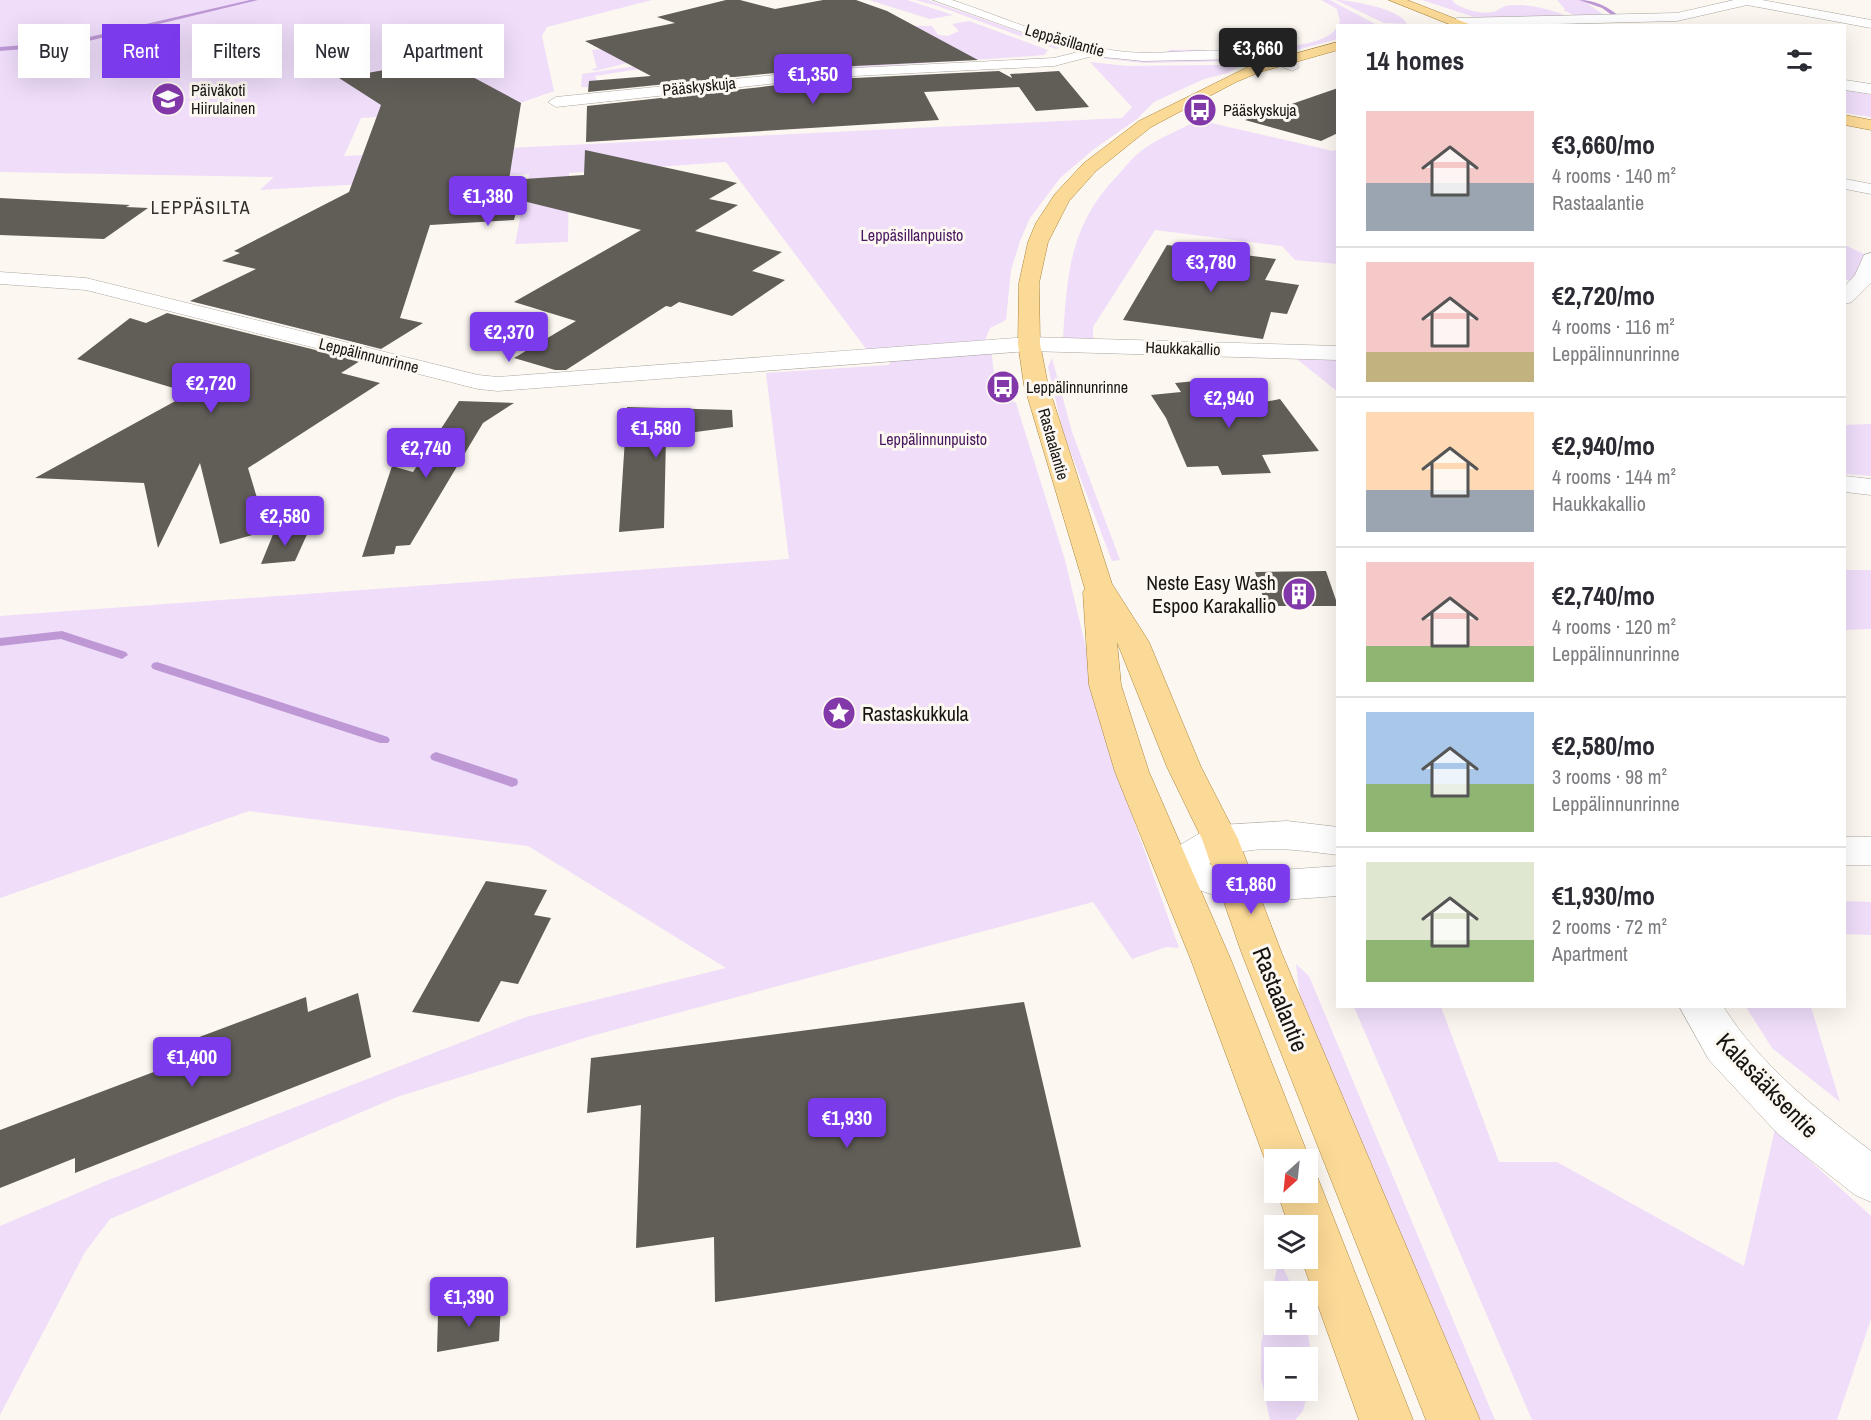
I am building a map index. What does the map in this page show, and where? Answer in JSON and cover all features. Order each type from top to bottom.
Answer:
[{"type":"main road","points":[[1395,0],[1463,24]]},
{"type":"main road","points":[[1381,4],[1431,24]]},
{"type":"main road","name":"Rastaalantie","points":[[1204,93],[1336,47]]},
{"type":"main road","name":"Rastaalantie","points":[[1283,1149],[1173,867],[1132,772],[1105,685],[1097,584],[1036,385],[1029,344],[1029,283],[1046,223],[1061,198],[1083,174],[1120,141],[1152,120],[1248,72],[1282,64],[1336,56]]},
{"type":"main road","points":[[1846,120],[1871,125]]},
{"type":"main road","name":"Rastaalantie","points":[[1097,584],[1133,642],[1184,767],[1220,839],[1262,954],[1453,1420]]},
{"type":"main road","points":[[1304,1203],[1386,1420]]},
{"type":"street","name":"Leppäsillantie","points":[[939,0],[1093,52],[1143,57],[1232,55],[1282,64]]},
{"type":"street","points":[[1463,24],[1583,23],[1677,17],[1749,1],[1871,24]]},
{"type":"street","name":"Pääskyskuja","points":[[556,102],[834,73],[1054,62],[1093,52]]},
{"type":"street","points":[[1846,85],[1871,89]]},
{"type":"street","points":[[1846,184],[1871,189]]},
{"type":"street","points":[[1846,297],[1865,277],[1871,259]]},
{"type":"street","name":"Leppälinnunrinne","points":[[0,278],[86,284],[478,382],[498,384],[1029,344]]},
{"type":"street","name":"Haukkakallio","points":[[1029,344],[1336,353]]},
{"type":"street","points":[[1846,484],[1871,487]]},
{"type":"street","points":[[1173,867],[1220,839],[1287,835],[1336,841]]},
{"type":"street","points":[[1846,851],[1871,851]]},
{"type":"street","points":[[1173,867],[1238,888],[1336,881]]},
{"type":"street","name":"Kalasääksentie","points":[[1701,1008],[1724,1046],[1794,1119],[1871,1179]]},
{"type":"green space","name":"Leppäsillanpuisto","points":[[0,0],[652,0],[547,27],[542,36],[554,91],[520,103],[518,107],[361,118],[344,156],[1122,118],[1132,107],[1090,62],[1127,66],[1223,65],[1238,67],[1228,73],[1204,79],[1154,102],[1137,119],[1094,149],[1060,178],[1030,218],[1020,241],[1011,270],[1006,320],[990,328],[985,340],[867,350],[726,162],[569,173],[568,242],[515,244],[529,174],[260,190],[274,177],[0,172]]},
{"type":"green space","points":[[869,0],[907,0],[953,15],[930,19]]},
{"type":"green space","points":[[915,0],[928,0],[1063,47],[1056,49],[938,6]]},
{"type":"green space","points":[[1321,0],[1330,0],[1375,24],[1339,24],[1337,9]]},
{"type":"green space","points":[[1336,0],[1386,10],[1403,19],[1407,24],[1384,23]]},
{"type":"green space","points":[[1422,0],[1452,0],[1466,9],[1485,13],[1508,6],[1527,5],[1568,16],[1477,18]]},
{"type":"green space","points":[[1557,0],[1582,0],[1607,17],[1578,17],[1563,10],[1565,9]]},
{"type":"green space","points":[[969,21],[1048,50],[1044,55],[1032,56],[757,74],[839,66],[915,26],[932,26],[938,35],[948,36],[959,31],[952,24]]},
{"type":"green space","points":[[1336,28],[1336,40],[1289,52],[1163,54],[1170,50],[1279,47],[1320,40]]},
{"type":"green space","points":[[629,47],[650,68],[595,76],[598,84],[604,87],[581,87],[582,74],[636,66],[635,61],[595,71],[592,69],[597,68],[592,50]]},
{"type":"green space","points":[[1090,57],[1239,61],[1144,63]]},
{"type":"green space","points":[[1846,90],[1871,95],[1871,117],[1846,113]]},
{"type":"green space","points":[[1198,120],[1333,151],[1336,150],[1336,264],[1295,260],[1282,246],[1155,230],[1093,327],[1093,340],[1063,339],[1070,271],[1081,231],[1103,193],[1138,153]]},
{"type":"green space","points":[[1846,245],[1868,256],[1852,281],[1846,279]]},
{"type":"green space","name":"Leppälinnunpuisto","points":[[992,354],[995,376],[1000,388],[1016,403],[1065,560],[1114,765],[1179,948],[1166,947],[1132,959],[1093,902],[591,1036],[397,1097],[110,1219],[85,1252],[0,1415],[0,1226],[106,1181],[526,1017],[726,968],[528,846],[249,811],[0,898],[0,616],[789,559],[766,373],[889,365],[891,360]]},
{"type":"green space","points":[[1293,356],[1336,358],[1336,390]]},
{"type":"green space","points":[[1052,358],[1072,432],[1120,560],[1112,561],[1063,432],[1048,367]]},
{"type":"green space","points":[[1871,424],[1871,476],[1846,474],[1846,425]]},
{"type":"green space","points":[[1846,570],[1871,570],[1871,629],[1846,630]]},
{"type":"green space","points":[[1846,901],[1871,902],[1871,935],[1846,934]]},
{"type":"green space","points":[[1296,964],[1309,976],[1495,1420],[1471,1420],[1300,998]]},
{"type":"green space","points":[[1354,1008],[1441,1008],[1499,1162],[1557,1162],[1744,1266],[1775,1129],[1871,1216],[1871,1319],[1837,1420],[1532,1420]]},
{"type":"green space","points":[[1747,1008],[1811,1008],[1840,1102],[1772,1048]]},
{"type":"green space","points":[[1277,1269],[1284,1269],[1289,1281],[1274,1281]]},
{"type":"green space","points":[[1264,1330],[1264,1335],[1308,1335],[1310,1347],[1264,1347],[1264,1392],[1261,1378],[1261,1344]]},
{"type":"green space","points":[[1266,1401],[1306,1401],[1303,1411],[1295,1420],[1270,1420]]},
{"type":"building","points":[[726,0],[740,0],[775,9],[823,0],[856,0],[887,11],[978,60],[834,67],[588,92],[589,81],[651,76],[585,41],[675,23],[657,17]]},
{"type":"building","points":[[382,70],[382,78],[474,78],[521,103],[509,180],[584,175],[585,150],[737,183],[709,199],[738,205],[695,231],[782,252],[752,271],[785,280],[732,316],[679,302],[671,307],[666,306],[566,370],[555,370],[514,358],[576,321],[514,302],[641,230],[519,200],[514,220],[430,225],[400,318],[423,323],[381,349],[190,301],[256,269],[222,261],[240,253],[234,251],[349,192],[381,105],[339,78],[370,78],[370,73]]},
{"type":"building","points":[[999,71],[1012,78],[1010,74],[1059,71],[1089,107],[1036,111],[1019,87],[924,92],[939,120],[586,142],[587,106],[834,79]]},
{"type":"building","points":[[1336,89],[1336,134],[1321,141],[1245,120]]},
{"type":"building","points":[[0,198],[148,208],[104,239],[0,235]]},
{"type":"building","points":[[1167,245],[1276,259],[1265,280],[1299,285],[1287,314],[1271,312],[1263,339],[1123,320]]},
{"type":"building","points":[[167,313],[360,361],[341,373],[380,383],[248,468],[267,531],[220,544],[200,463],[158,548],[144,483],[35,478],[190,393],[77,359],[130,318],[146,323]]},
{"type":"building","points":[[1217,379],[1238,407],[1280,399],[1319,451],[1262,455],[1271,473],[1222,475],[1218,466],[1187,467],[1166,418],[1151,395],[1181,392],[1175,383]]},
{"type":"building","points":[[459,401],[514,403],[483,423],[410,545],[396,546],[394,554],[362,557],[392,466],[413,472]]},
{"type":"building","points":[[627,407],[732,410],[733,427],[666,436],[664,528],[619,532]]},
{"type":"building","points":[[309,530],[295,561],[261,564],[274,532]]},
{"type":"building","name":"Neste Easy Wash Espoo Karakallio","points":[[1326,571],[1336,606],[1266,606],[1255,572]]},
{"type":"building","points":[[486,881],[547,890],[534,915],[551,918],[518,984],[501,981],[479,1022],[412,1012]]},
{"type":"building","points":[[358,993],[371,1057],[75,1173],[75,1158],[0,1188],[0,1130],[196,1056],[194,1039],[306,997],[308,1012]]},
{"type":"building","points":[[1024,1002],[1081,1247],[715,1302],[714,1237],[636,1248],[641,1105],[587,1113],[591,1058]]},
{"type":"building","points":[[501,1303],[499,1341],[437,1352],[438,1315]]},
{"type":"waterway","points":[[0,49],[72,43],[256,0]]},
{"type":"waterway","points":[[1581,0],[1604,7],[1618,17]]},
{"type":"waterway","points":[[0,642],[62,635],[122,655]]},
{"type":"waterway","points":[[157,666],[384,740]]},
{"type":"waterway","points":[[436,757],[512,782]]},
{"type":"place","name":"Päiväkoti Hiirulainen","points":[[168,99]]},
{"type":"place","name":"Pääskyskuja","points":[[1200,110]]},
{"type":"place","name":"Leppälinnunrinne","points":[[1003,387]]},
{"type":"place","name":"Neste Easy Wash Espoo Karakallio","points":[[1299,594]]},
{"type":"place","name":"Rastaskukkula","points":[[839,713]]},
{"type":"district","name":"LEPPÄSILTA","points":[[201,207]]}]
